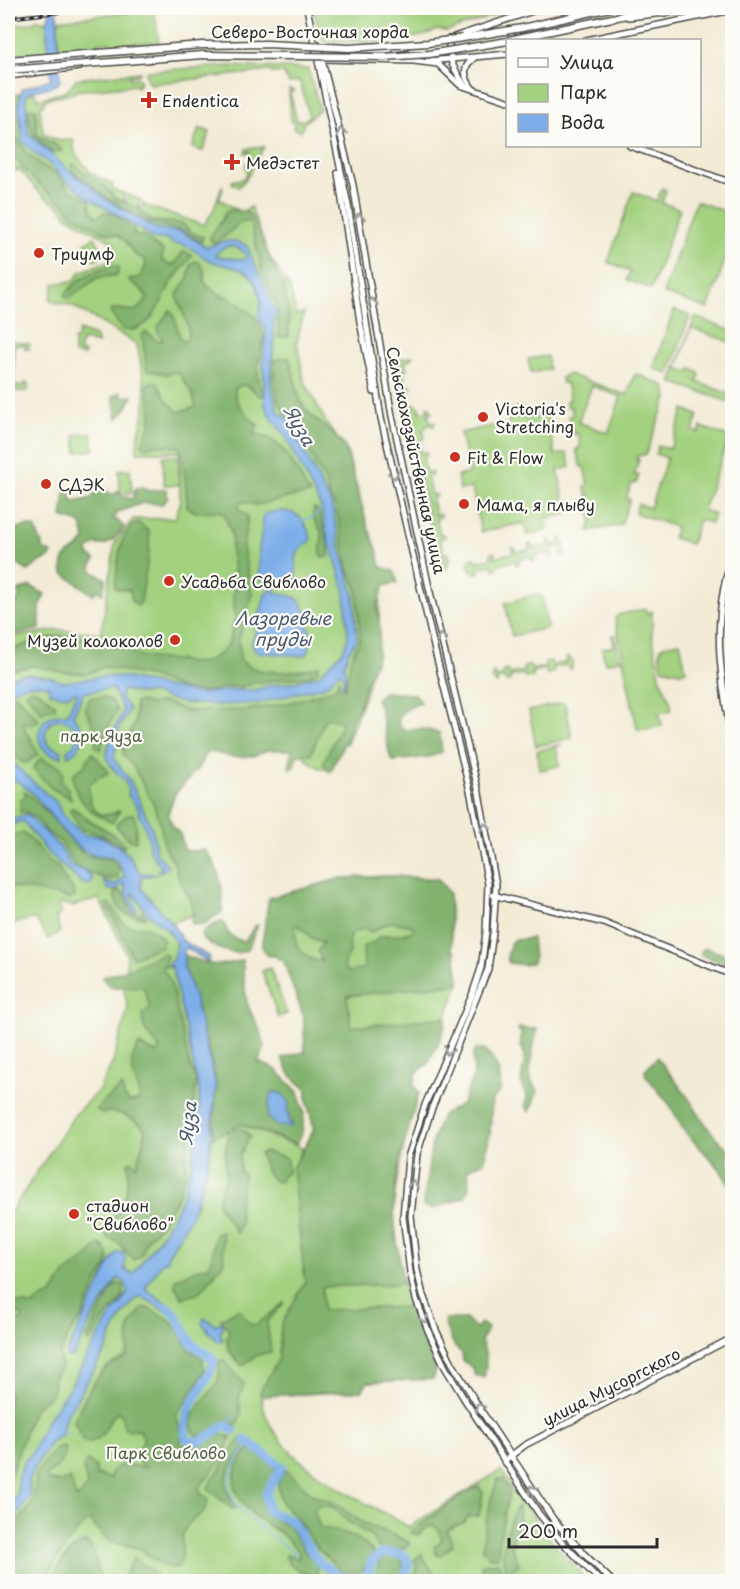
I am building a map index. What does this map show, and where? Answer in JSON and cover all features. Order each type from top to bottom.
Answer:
[{"type":"main road","name":"Сельскохозяйственная улица","points":[[307,8],[311,30],[318,49],[348,205],[381,418],[471,795],[492,895]]},
{"type":"main road","points":[[8,65],[152,50],[221,46],[384,50],[445,39],[542,8]]},
{"type":"main road","points":[[588,13],[601,8]]},
{"type":"main road","name":"Северо-Восточная хорда","points":[[8,65],[201,45],[267,44],[349,48],[416,44],[487,34],[610,8]]},
{"type":"main road","name":"Северо-Восточная хорда","points":[[517,39],[659,8]]},
{"type":"main road","points":[[602,20],[711,8]]},
{"type":"main road","points":[[591,39],[732,10]]},
{"type":"main road","points":[[445,39],[451,76]]},
{"type":"main road","name":"Северо-Восточная хорда","points":[[8,65],[203,55],[384,57],[429,54],[506,41]]},
{"type":"main road","points":[[8,76],[165,58],[218,55],[414,61],[506,54]]},
{"type":"main road","points":[[474,90],[465,72],[468,63],[476,58]]},
{"type":"main road","name":"Сельскохозяйственная улица","points":[[320,59],[328,80],[353,185],[392,416],[435,614],[479,793],[496,885],[492,895]]},
{"type":"main road","points":[[448,59],[465,87]]},
{"type":"main road","points":[[328,80],[327,67],[335,60]]},
{"type":"main road","points":[[414,61],[438,64],[455,82],[506,101]]},
{"type":"main road","points":[[633,147],[732,183]]},
{"type":"main road","points":[[732,558],[722,600],[718,642],[732,742]]},
{"type":"main road","points":[[492,895],[617,927],[686,958],[732,975]]},
{"type":"main road","points":[[492,895],[493,933],[488,969],[432,1108],[417,1154],[411,1216],[417,1270],[423,1295],[436,1330],[452,1363],[553,1519],[584,1554],[614,1581]]},
{"type":"main road","points":[[492,895],[481,968],[411,1142],[405,1179],[404,1217],[410,1272],[416,1299],[445,1367],[546,1524],[601,1581]]},
{"type":"main road","name":"улица Мусоргского","points":[[504,1461],[534,1441],[732,1338]]},
{"type":"green space","points":[[340,8],[518,8],[447,31],[438,30],[406,39],[366,43],[325,42],[321,37],[314,12]]},
{"type":"green space","points":[[154,9],[159,42],[110,47],[110,42],[98,43],[98,48],[59,53],[58,20]]},
{"type":"green space","points":[[36,20],[47,22],[50,54],[23,56],[8,54],[8,26],[32,23]]},
{"type":"green space","points":[[228,66],[308,69],[320,109],[304,123],[301,131],[292,128],[295,128],[291,121],[289,89],[294,91],[290,93],[297,121],[305,120],[309,116],[300,81],[289,83],[283,73],[271,73],[270,71],[150,84],[147,81],[146,71]]},
{"type":"green space","name":"парк Яуза","points":[[140,72],[138,75],[129,76],[130,79],[140,80],[137,87],[136,85],[74,91],[74,93],[46,99],[40,109],[43,134],[60,141],[73,139],[75,154],[91,173],[113,185],[112,189],[125,194],[123,200],[126,201],[128,195],[141,200],[138,206],[141,208],[144,202],[144,205],[204,225],[213,211],[222,186],[219,199],[241,212],[251,207],[269,256],[290,288],[296,315],[304,313],[297,342],[304,380],[327,424],[347,451],[380,572],[379,628],[365,695],[347,743],[338,746],[332,770],[316,766],[293,746],[209,746],[174,791],[165,826],[221,903],[165,926],[177,944],[173,959],[166,966],[172,967],[199,1090],[198,1118],[191,1167],[177,1209],[133,1274],[111,1261],[67,1357],[74,1355],[92,1319],[118,1278],[125,1283],[128,1292],[111,1315],[70,1387],[46,1422],[30,1456],[24,1461],[18,1477],[18,1494],[8,1507],[8,1216],[76,1113],[99,1090],[113,1062],[128,1009],[124,991],[127,955],[99,899],[72,906],[59,903],[61,914],[56,916],[60,932],[48,939],[35,918],[8,925],[8,637],[58,630],[101,633],[115,543],[133,519],[175,518],[180,504],[180,452],[137,452],[145,399],[137,344],[73,306],[50,301],[54,284],[74,281],[80,272],[113,259],[116,247],[114,243],[68,217],[61,208],[40,193],[20,170],[14,171],[13,161],[8,154],[8,96],[34,92],[39,99],[67,91],[76,79]]},
{"type":"green space","points":[[27,109],[36,109],[37,134],[62,151],[52,153],[32,133]]},
{"type":"green space","points":[[8,117],[16,118],[16,135],[26,152],[57,174],[72,191],[90,200],[91,210],[97,217],[105,212],[117,216],[134,229],[134,235],[144,235],[151,243],[163,250],[162,261],[173,265],[184,251],[192,255],[170,285],[158,309],[141,327],[123,330],[110,312],[118,309],[135,311],[145,303],[147,297],[129,279],[141,277],[146,264],[144,259],[135,255],[125,241],[117,235],[106,233],[71,214],[66,206],[23,169],[8,146]]},
{"type":"green space","points":[[199,128],[210,132],[203,151],[192,148]]},
{"type":"green space","points":[[264,147],[247,178],[238,187],[232,183],[232,181],[243,179],[247,174],[246,163],[251,162],[249,152],[245,153],[246,149]]},
{"type":"green space","points":[[73,164],[106,187],[116,199],[137,208],[152,221],[182,223],[192,233],[203,237],[201,242],[184,231],[147,222],[99,193],[88,181],[73,173],[71,166]]},
{"type":"green space","points":[[662,188],[666,190],[662,203],[680,209],[651,289],[627,280],[630,271],[608,262],[633,192],[657,201]]},
{"type":"green space","points":[[696,201],[732,214],[732,240],[708,309],[663,293]]},
{"type":"green space","points":[[230,210],[246,211],[256,222],[272,265],[285,288],[289,313],[289,337],[278,337],[278,308],[263,275],[250,221],[240,223],[217,243],[212,242],[210,238],[225,213]]},
{"type":"green space","points":[[95,237],[104,255],[94,260],[85,243]]},
{"type":"green space","points":[[195,261],[200,263],[205,272],[204,282],[208,286],[216,293],[230,298],[258,321],[264,336],[258,377],[264,396],[259,396],[245,385],[238,386],[235,394],[242,409],[258,425],[253,433],[275,442],[289,456],[310,494],[257,505],[243,502],[238,505],[240,510],[248,516],[243,548],[252,594],[239,639],[240,659],[247,665],[266,671],[300,670],[319,666],[318,671],[309,676],[241,687],[226,687],[207,692],[184,690],[152,677],[104,667],[86,674],[33,666],[9,671],[8,652],[26,644],[61,635],[88,638],[148,658],[189,663],[206,662],[228,645],[235,619],[233,594],[235,579],[231,551],[232,535],[224,513],[219,511],[195,512],[187,506],[186,485],[179,447],[154,445],[145,448],[142,444],[150,425],[151,415],[147,384],[157,382],[167,401],[178,412],[196,407],[192,393],[178,372],[166,374],[147,370],[142,335],[146,332],[158,341],[163,340],[158,327],[170,310],[183,342],[187,339],[187,322],[177,295]]},
{"type":"green space","points":[[108,265],[119,267],[117,275],[97,278],[70,298],[65,297],[65,294],[80,279]]},
{"type":"green space","points":[[674,310],[690,316],[669,374],[653,368]]},
{"type":"green space","points":[[695,317],[732,331],[732,343],[691,328],[677,368],[689,372],[691,368],[700,374],[697,382],[732,395],[732,403],[671,382]]},
{"type":"green space","points":[[79,330],[95,336],[98,344],[82,340],[79,351],[85,353],[84,356],[74,354],[74,340],[77,339]]},
{"type":"green space","points":[[11,341],[30,344],[29,349],[25,349],[25,345],[14,345],[14,386],[24,386],[28,383],[28,391],[8,391],[8,347]]},
{"type":"green space","points":[[414,356],[405,363],[407,369],[403,370],[407,386],[412,388],[407,389],[411,405],[415,404],[421,412],[428,411],[427,407],[430,407],[432,412],[428,413],[430,421],[435,422],[433,427],[430,424],[422,431],[425,435],[424,439],[419,441],[422,453],[427,452],[427,456],[423,457],[426,473],[431,472],[432,476],[427,477],[431,495],[436,494],[436,497],[432,499],[435,515],[440,514],[441,517],[436,518],[440,534],[444,534],[445,537],[440,538],[444,554],[448,553],[449,560],[446,570],[443,568],[440,553],[437,553],[393,363],[395,360]]},
{"type":"green space","points":[[547,356],[549,369],[531,373],[528,359]]},
{"type":"green space","points":[[289,358],[299,397],[304,407],[345,447],[381,567],[394,571],[397,583],[384,586],[377,606],[380,629],[377,658],[366,681],[358,710],[352,718],[347,738],[330,772],[323,764],[342,722],[328,718],[324,721],[311,754],[301,754],[296,757],[294,767],[289,769],[292,750],[267,750],[254,756],[232,757],[207,751],[198,768],[175,794],[168,813],[173,827],[180,834],[184,849],[188,851],[205,850],[214,863],[222,888],[222,912],[204,924],[194,925],[191,922],[193,911],[190,899],[178,876],[174,862],[164,847],[154,805],[133,766],[123,755],[124,745],[135,722],[135,703],[140,701],[150,705],[164,702],[188,711],[246,710],[288,703],[334,689],[339,679],[340,689],[345,689],[351,658],[360,639],[357,588],[348,570],[336,507],[311,454],[278,401],[273,376],[274,361]]},
{"type":"green space","points":[[568,374],[627,395],[634,376],[637,374],[665,386],[667,398],[646,454],[638,456],[636,460],[639,460],[634,475],[639,475],[636,483],[631,484],[626,499],[630,499],[621,525],[588,531],[592,521],[587,496],[590,495],[586,493],[585,486],[588,485],[584,467],[581,467],[576,449],[580,448],[579,434],[573,434],[569,416],[573,415],[566,401],[570,400],[566,383],[562,383],[561,378]],"holes":[[[592,386],[621,397],[608,433],[578,422]]]},
{"type":"green space","points":[[121,392],[122,397],[133,396],[117,419],[113,396]]},
{"type":"green space","points":[[522,407],[525,419],[547,414],[555,455],[567,453],[570,467],[558,470],[567,514],[545,518],[548,530],[527,535],[524,523],[481,532],[472,488],[460,490],[457,476],[469,473],[460,433],[502,424],[503,428],[509,427],[506,410]]},
{"type":"green space","points":[[684,409],[698,415],[693,431],[699,433],[701,427],[729,437],[703,510],[714,514],[711,523],[699,520],[691,544],[673,538],[676,527],[635,513],[638,504],[650,508],[667,458],[656,454],[658,446],[670,449]]},
{"type":"green space","points":[[92,433],[94,450],[77,452],[75,435]]},
{"type":"green space","points":[[163,456],[178,456],[179,485],[164,485]]},
{"type":"green space","points":[[130,469],[132,493],[120,493],[119,470]]},
{"type":"green space","points":[[142,487],[149,491],[167,489],[167,499],[162,504],[143,503],[118,512],[113,519],[124,527],[122,530],[109,543],[96,544],[88,550],[89,555],[95,560],[91,567],[92,571],[106,579],[102,594],[96,590],[93,595],[63,573],[63,561],[85,540],[81,524],[62,517],[65,493],[71,491],[74,502],[92,498],[101,488],[113,495],[118,491],[120,495],[131,499],[136,488]]},
{"type":"green space","points":[[314,508],[318,510],[326,534],[329,557],[322,557],[321,554],[322,535],[314,518]]},
{"type":"green space","points":[[138,522],[149,532],[149,551],[141,602],[138,606],[132,602],[130,590],[115,587],[122,542],[131,527]]},
{"type":"green space","points":[[35,527],[44,550],[52,553],[50,557],[28,571],[11,560],[12,538],[17,528]]},
{"type":"green space","points":[[560,538],[563,540],[566,554],[562,555],[560,546],[552,548],[554,557],[548,558],[547,554],[534,556],[535,561],[532,562],[531,557],[518,560],[519,564],[516,565],[515,561],[497,565],[497,569],[494,570],[493,565],[479,568],[479,573],[472,572],[469,566],[469,561],[474,557],[477,561],[491,558],[491,553],[494,552],[495,557],[513,553],[512,548],[515,548],[517,552],[529,550],[528,545],[531,544],[533,549],[549,545],[550,540],[552,545],[560,543]]},
{"type":"green space","points":[[30,586],[45,594],[40,605],[40,629],[8,635],[8,616],[14,615],[15,602],[19,599],[18,591]]},
{"type":"green space","points":[[537,594],[542,597],[547,628],[512,636],[505,603]]},
{"type":"green space","points":[[645,609],[648,614],[652,611],[652,636],[661,680],[672,710],[659,713],[662,726],[640,730],[637,728],[615,619],[618,615]]},
{"type":"green space","points":[[612,635],[615,635],[620,660],[605,663],[602,648],[614,646]]},
{"type":"green space","points":[[680,642],[686,671],[662,668],[661,648]]},
{"type":"green space","points":[[569,657],[573,662],[571,669],[567,665],[553,668],[554,672],[547,674],[546,669],[532,672],[533,677],[525,678],[524,674],[510,677],[510,681],[506,682],[504,678],[498,679],[497,684],[492,679],[494,673],[497,677],[504,675],[503,671],[508,670],[509,674],[524,671],[523,667],[530,665],[531,669],[546,667],[545,662],[551,661],[554,665],[567,662],[566,658]]},
{"type":"green space","points":[[30,689],[38,691],[55,704],[55,708],[41,712],[26,692]]},
{"type":"green space","points":[[384,692],[415,694],[421,702],[403,711],[398,721],[403,730],[424,729],[440,733],[442,752],[430,757],[393,761],[390,757],[376,699]]},
{"type":"green space","points":[[16,695],[39,720],[31,725],[24,723],[25,731],[38,754],[23,763],[8,750],[8,699]]},
{"type":"green space","points":[[103,697],[112,701],[117,710],[106,731],[101,750],[95,746],[95,730],[85,707],[90,698]]},
{"type":"green space","points":[[562,703],[566,706],[572,738],[536,746],[529,711]]},
{"type":"green space","points":[[562,744],[556,747],[560,766],[540,770],[537,751]]},
{"type":"green space","points":[[92,753],[108,773],[89,785],[90,800],[92,806],[100,814],[112,814],[120,810],[112,823],[88,808],[78,794],[74,783],[74,773],[84,766]]},
{"type":"green space","points":[[41,758],[60,766],[63,774],[61,781],[68,789],[71,799],[51,788],[33,768]]},
{"type":"green space","points":[[24,791],[41,806],[86,856],[112,859],[119,869],[118,877],[103,878],[75,866],[61,842],[48,833],[37,819],[27,812],[20,812],[21,800],[25,796]]},
{"type":"green space","points":[[72,808],[117,837],[125,844],[123,848],[104,836],[82,830],[70,811]]},
{"type":"green space","points":[[133,814],[136,824],[136,841],[130,840],[116,824],[127,815]]},
{"type":"green space","points":[[22,833],[27,835],[50,862],[59,868],[73,889],[75,897],[69,899],[8,886],[8,836]]},
{"type":"green space","name":"Парк Свиблово","points":[[392,876],[438,879],[449,893],[452,951],[455,951],[459,983],[446,1017],[445,1026],[427,1065],[417,1072],[413,1085],[419,1093],[400,1162],[394,1204],[396,1242],[405,1292],[411,1312],[434,1364],[435,1372],[433,1379],[368,1382],[361,1391],[261,1396],[268,1419],[280,1440],[298,1459],[342,1490],[409,1527],[501,1470],[538,1525],[582,1574],[577,1581],[575,1579],[573,1582],[8,1581],[8,1528],[30,1489],[29,1481],[33,1470],[51,1442],[62,1434],[64,1420],[105,1352],[123,1315],[141,1296],[175,1316],[167,1304],[147,1290],[146,1286],[190,1218],[204,1178],[213,1137],[240,1124],[302,1148],[296,1163],[314,1129],[307,1090],[290,1074],[282,1058],[305,1052],[304,1018],[284,962],[275,956],[266,955],[262,945],[269,898],[342,878]]},
{"type":"green space","points":[[392,876],[438,879],[449,893],[452,951],[455,951],[459,983],[347,996],[351,1027],[446,1017],[436,1048],[417,1072],[413,1085],[419,1093],[397,1177],[394,1216],[403,1284],[322,1287],[323,1310],[409,1307],[436,1370],[433,1379],[368,1382],[361,1391],[261,1396],[260,1392],[279,1358],[281,1325],[305,1282],[292,1168],[314,1129],[307,1090],[290,1074],[282,1058],[305,1052],[304,1018],[284,962],[275,956],[266,955],[262,945],[269,898],[342,878]],"holes":[[[393,922],[413,926],[414,929],[410,932],[378,937],[376,941],[363,947],[364,968],[351,972],[345,970],[344,962],[350,953],[350,936],[354,932],[365,929],[372,932]],[[298,925],[313,939],[323,942],[318,951],[322,961],[310,958],[300,949],[296,942],[295,927]]]},
{"type":"green space","points":[[119,891],[125,894],[130,912],[140,915],[142,911],[146,917],[128,915],[120,910],[114,893]]},
{"type":"green space","points":[[106,904],[111,904],[125,924],[147,927],[157,933],[163,939],[162,946],[132,958]]},
{"type":"green space","points":[[221,921],[224,922],[230,936],[245,941],[258,925],[248,949],[237,953],[230,952],[211,944],[201,936],[203,931]]},
{"type":"green space","points":[[532,938],[534,959],[532,963],[524,965],[509,963],[507,957],[511,942]]},
{"type":"green space","points":[[706,948],[732,957],[732,966],[700,955]]},
{"type":"green space","points":[[163,953],[167,956],[162,970],[171,983],[190,1066],[196,1080],[192,1130],[186,1150],[186,1172],[178,1196],[162,1224],[147,1239],[142,1254],[134,1260],[116,1241],[107,1238],[105,1233],[126,1195],[128,1163],[132,1161],[137,1166],[145,1133],[137,1122],[126,1116],[115,1112],[102,1113],[97,1110],[122,1086],[124,1096],[129,1102],[138,1101],[140,1094],[133,1075],[132,1059],[139,1045],[156,1053],[160,1049],[144,1029],[142,1014],[150,1008],[144,988],[110,986],[103,977],[131,968]]},
{"type":"green space","points":[[183,954],[199,961],[219,965],[242,960],[247,1002],[263,1039],[264,1046],[258,1062],[275,1069],[298,1092],[304,1112],[302,1133],[297,1144],[241,1124],[232,1128],[246,1132],[250,1137],[240,1155],[240,1171],[244,1174],[239,1205],[241,1221],[237,1233],[217,1204],[226,1175],[225,1155],[229,1130],[213,1137],[215,1076],[184,967]]},
{"type":"green space","points":[[270,968],[287,1014],[278,1017],[262,971]]},
{"type":"green space","points":[[519,1028],[537,1029],[530,1078],[538,1091],[529,1112],[525,1106],[527,1096],[521,1082],[525,1055],[521,1046]]},
{"type":"green space","points":[[476,1049],[484,1050],[492,1059],[498,1069],[500,1080],[500,1092],[492,1099],[490,1133],[484,1162],[468,1169],[469,1188],[465,1197],[432,1209],[423,1206],[432,1142],[442,1115],[462,1104],[474,1074],[473,1054]]},
{"type":"green space","points":[[657,1057],[708,1128],[730,1150],[728,1162],[732,1174],[732,1191],[720,1169],[684,1131],[670,1105],[646,1076],[645,1071]]},
{"type":"green space","points":[[265,1152],[287,1158],[288,1173],[283,1175],[279,1182],[274,1181],[266,1171],[260,1154]]},
{"type":"green space","points":[[217,1232],[222,1232],[224,1262],[197,1294],[182,1298],[176,1287],[176,1279],[199,1268],[208,1267]]},
{"type":"green space","points":[[100,1244],[109,1256],[107,1266],[96,1284],[81,1319],[71,1331],[59,1355],[62,1365],[54,1378],[53,1393],[37,1406],[31,1415],[8,1482],[8,1322],[21,1320],[23,1316],[10,1308],[12,1304],[22,1303],[33,1306],[40,1299],[50,1296],[67,1272]]},
{"type":"green space","points":[[118,1284],[123,1285],[122,1299],[106,1317],[90,1342],[86,1340],[112,1289]]},
{"type":"green space","points":[[285,1302],[267,1322],[271,1352],[257,1355],[242,1366],[229,1351],[227,1341],[229,1331],[221,1319],[239,1309],[248,1322],[256,1325]]},
{"type":"green space","name":"Парк Свиблово","points":[[142,1308],[147,1308],[169,1319],[182,1335],[188,1348],[204,1360],[202,1364],[205,1368],[204,1372],[176,1416],[182,1434],[180,1444],[196,1445],[218,1435],[231,1437],[221,1460],[199,1488],[200,1493],[208,1498],[204,1510],[187,1525],[184,1531],[181,1562],[178,1567],[166,1566],[142,1550],[113,1542],[102,1535],[90,1520],[70,1540],[44,1581],[8,1581],[6,1555],[9,1534],[31,1505],[37,1473],[57,1447],[64,1447],[63,1460],[47,1475],[46,1480],[61,1482],[70,1478],[76,1498],[82,1494],[87,1485],[83,1467],[87,1461],[96,1466],[96,1476],[101,1475],[111,1479],[111,1472],[119,1466],[145,1467],[133,1457],[143,1443],[141,1431],[126,1429],[122,1415],[118,1412],[100,1437],[87,1443],[83,1440],[74,1421],[99,1375],[110,1365],[126,1356],[129,1328]]},
{"type":"green space","points":[[445,1319],[466,1319],[476,1329],[481,1323],[488,1328],[481,1341],[486,1359],[484,1378],[475,1375],[473,1368],[463,1361],[462,1353],[455,1347],[444,1323]]},
{"type":"green space","points":[[224,1360],[244,1384],[239,1398],[241,1414],[237,1425],[223,1423],[207,1434],[197,1436],[192,1429],[193,1415],[216,1384],[219,1373],[218,1361]]},
{"type":"green space","points":[[240,1439],[244,1441],[244,1446],[230,1469],[226,1482],[230,1498],[236,1508],[232,1509],[208,1487]]},
{"type":"green space","points":[[249,1448],[273,1465],[276,1470],[264,1492],[266,1512],[291,1528],[306,1553],[317,1563],[315,1578],[289,1563],[286,1555],[299,1558],[299,1553],[283,1535],[247,1509],[241,1500],[234,1484],[235,1475],[237,1466]]},
{"type":"green space","points":[[286,1470],[312,1494],[331,1501],[362,1522],[409,1542],[409,1544],[398,1551],[381,1551],[371,1536],[347,1521],[333,1507],[320,1505],[314,1511],[320,1528],[336,1530],[357,1538],[374,1554],[363,1571],[343,1573],[317,1548],[296,1518],[281,1502],[278,1483]]},
{"type":"green space","points":[[498,1479],[503,1479],[510,1490],[499,1540],[498,1557],[490,1557],[483,1551],[484,1533]]},
{"type":"green space","points":[[479,1487],[483,1493],[479,1516],[468,1517],[463,1523],[447,1531],[453,1545],[441,1555],[436,1554],[434,1547],[442,1540],[439,1530],[433,1525],[418,1535],[410,1533],[467,1491]]},
{"type":"green space","points":[[518,1506],[519,1521],[512,1546],[519,1565],[508,1572],[503,1560],[504,1546],[510,1522]]},
{"type":"green space","points":[[87,1542],[94,1551],[101,1581],[51,1581],[70,1552]]},
{"type":"green space","points":[[422,1554],[436,1576],[446,1581],[413,1581],[417,1570],[414,1560]]},
{"type":"green space","points":[[403,1556],[404,1571],[398,1581],[375,1581],[382,1558]]},
{"type":"green space","points":[[134,1558],[155,1574],[159,1581],[121,1581]]},
{"type":"green space","points":[[497,1562],[503,1576],[498,1580],[485,1574],[481,1568],[481,1565]]},
{"type":"water","points":[[51,8],[57,8],[60,81],[53,86],[34,90],[26,95],[28,133],[74,175],[104,198],[155,228],[182,232],[206,247],[231,241],[247,246],[276,313],[271,377],[277,410],[288,419],[332,506],[341,551],[354,595],[357,640],[349,651],[344,665],[346,677],[344,687],[342,686],[344,677],[340,672],[325,686],[259,703],[217,705],[181,703],[151,693],[143,694],[122,690],[121,698],[129,709],[119,729],[114,759],[131,782],[153,831],[156,853],[168,866],[159,873],[157,871],[162,868],[149,850],[149,840],[138,808],[128,795],[123,779],[108,761],[109,743],[123,710],[112,688],[83,693],[73,716],[78,721],[82,733],[81,744],[74,753],[68,756],[67,750],[75,743],[77,736],[75,729],[64,720],[57,719],[51,723],[45,738],[51,746],[61,750],[62,757],[51,755],[44,749],[39,734],[41,726],[47,719],[55,715],[67,714],[77,693],[74,692],[67,696],[50,693],[48,686],[27,685],[8,693],[8,682],[12,677],[23,674],[49,677],[63,682],[106,676],[123,677],[198,694],[228,690],[255,690],[296,682],[319,675],[343,651],[348,637],[345,592],[329,543],[321,507],[286,437],[265,406],[263,361],[266,331],[258,316],[260,299],[258,289],[250,275],[238,268],[209,260],[184,245],[173,244],[167,239],[152,239],[148,234],[89,198],[23,142],[18,104],[22,89],[51,79],[47,22]],"holes":[[[228,246],[242,250],[247,257],[243,260],[216,256],[222,248]]]},
{"type":"water","name":"Лазоревые пруды","points":[[277,511],[291,512],[300,517],[311,538],[310,542],[297,554],[295,582],[276,586],[274,589],[275,593],[294,597],[306,614],[310,640],[308,654],[302,656],[256,652],[252,645],[265,595],[272,589],[271,584],[259,578],[259,550],[264,514]]},
{"type":"water","points":[[8,759],[56,801],[62,814],[84,835],[100,836],[120,847],[140,873],[156,874],[141,877],[141,888],[173,925],[183,941],[210,957],[208,962],[187,948],[184,950],[184,967],[194,996],[216,1086],[209,1157],[191,1216],[167,1257],[168,1261],[163,1261],[146,1286],[147,1290],[167,1304],[178,1318],[141,1296],[127,1309],[105,1352],[64,1420],[62,1434],[51,1442],[33,1470],[29,1481],[30,1496],[8,1528],[8,1507],[18,1494],[18,1477],[24,1461],[30,1456],[46,1422],[70,1387],[111,1315],[128,1292],[125,1283],[118,1278],[92,1319],[74,1355],[67,1357],[111,1261],[117,1253],[123,1252],[126,1260],[124,1269],[133,1274],[162,1234],[177,1208],[191,1167],[197,1134],[199,1090],[172,967],[169,965],[165,968],[173,959],[177,944],[169,931],[147,913],[133,893],[132,898],[137,910],[133,912],[124,884],[117,890],[109,890],[103,880],[112,885],[125,876],[115,858],[88,853],[76,845],[31,792],[8,777]]},
{"type":"water","points":[[8,807],[12,819],[27,814],[60,847],[71,866],[86,871],[90,875],[91,884],[81,882],[47,852],[23,821],[15,823],[8,830]]},
{"type":"water","points":[[273,1092],[281,1094],[288,1101],[289,1124],[293,1123],[291,1127],[278,1126],[268,1117],[270,1097]]},
{"type":"water","points":[[204,1318],[216,1325],[220,1322],[223,1325],[220,1335],[223,1339],[220,1342],[202,1323]]},
{"type":"waterway","points":[[303,520],[321,511]]},
{"type":"waterway","points":[[168,1307],[192,1343],[214,1361],[205,1382],[190,1406],[185,1425],[186,1438],[192,1442],[201,1440],[225,1425],[234,1431]]},
{"type":"waterway","points":[[225,1425],[234,1415]]},
{"type":"waterway","points":[[62,1431],[69,1434]]},
{"type":"waterway","points":[[245,1440],[282,1467],[266,1493],[268,1511],[292,1521],[319,1562],[340,1577],[365,1580],[371,1562],[382,1553],[400,1554],[407,1559],[408,1563],[402,1582]]},
{"type":"waterway","points":[[249,1443],[231,1475],[229,1486],[231,1495],[246,1514],[297,1555]]},
{"type":"waterway","points":[[401,1554],[406,1549]]},
{"type":"railway","points":[[8,18],[94,8]]},
{"type":"place","name":"Endentica","points":[[149,100]]},
{"type":"place","name":"Медэстет","points":[[232,162]]},
{"type":"place","name":"Триумф","points":[[39,253]]},
{"type":"place","name":"Victoria's Stretching","points":[[483,417]]},
{"type":"place","name":"Fit & Flow","points":[[455,457]]},
{"type":"place","name":"СДЭК","points":[[46,484]]},
{"type":"place","name":"Мама, я плыву","points":[[464,504]]},
{"type":"place","name":"Усадьба Свиблово","points":[[169,581]]},
{"type":"place","name":"Музей колоколов","points":[[175,640]]},
{"type":"place","name":"стадион \"Свиблово\"","points":[[74,1214]]},
{"type":"water label","name":"Яуза","points":[[300,425]]},
{"type":"water label","name":"Яуза","points":[[187,1123]]}]
